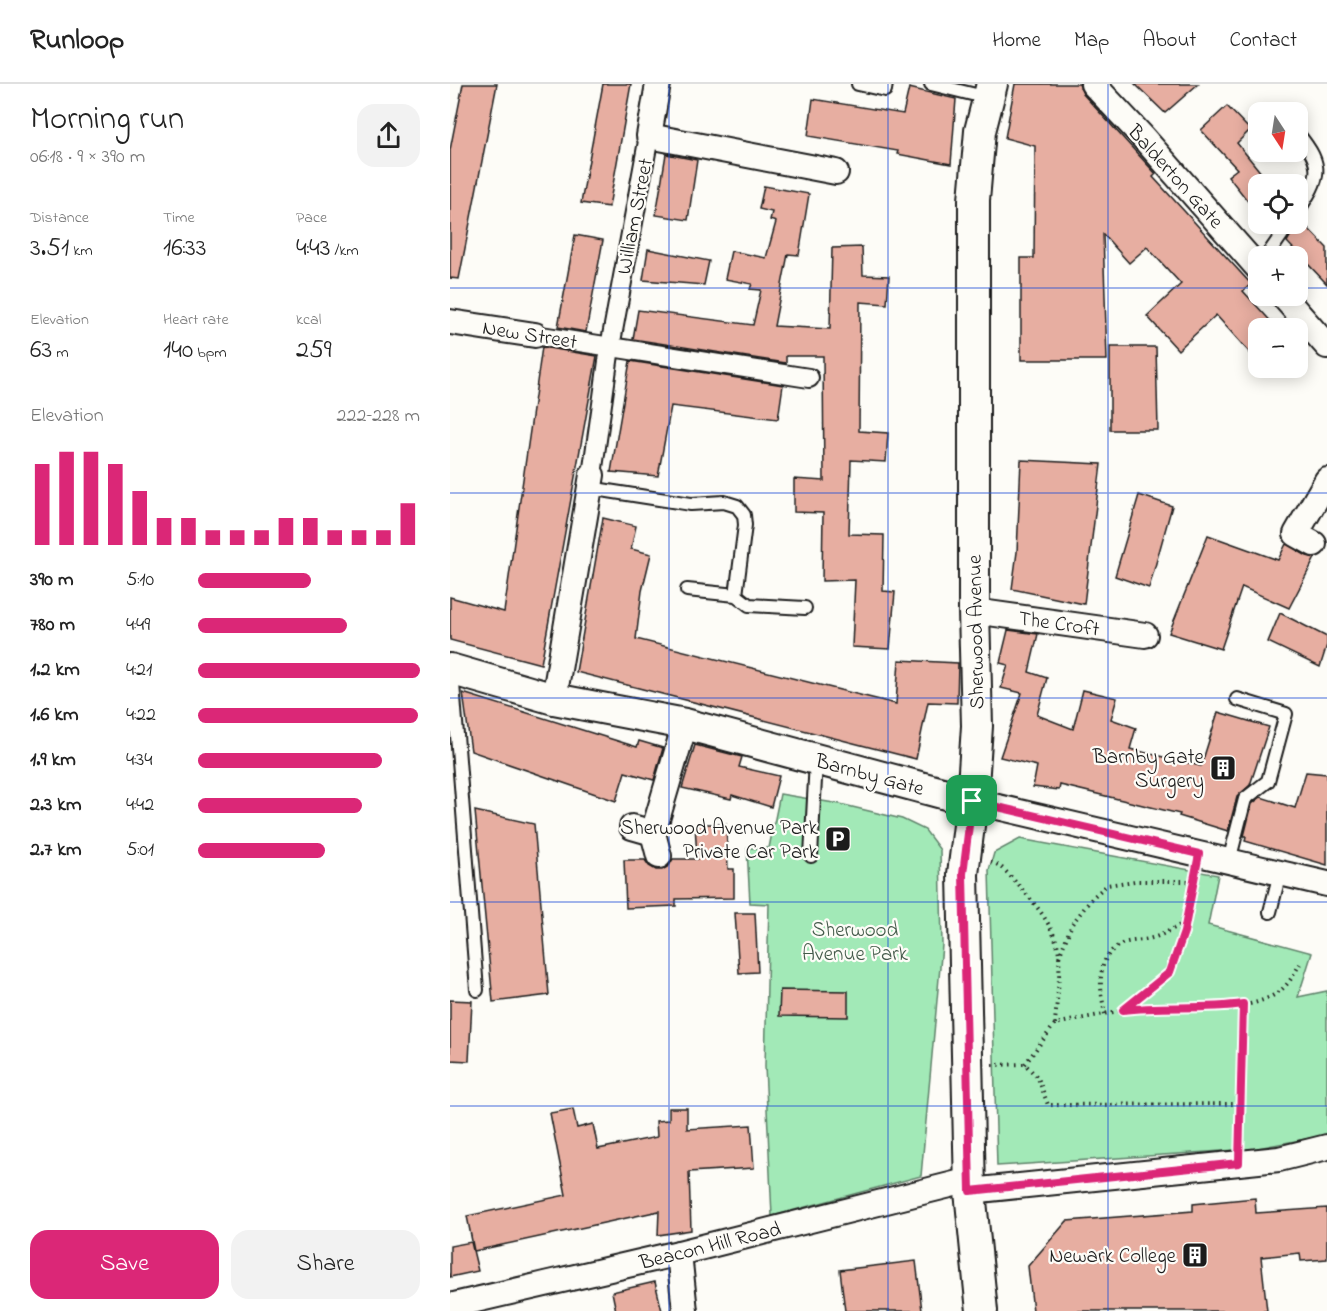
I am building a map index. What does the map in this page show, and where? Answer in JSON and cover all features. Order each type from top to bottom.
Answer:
[{"type":"street","name":"William Street","points":[[590,482],[610,347],[658,84]]},
{"type":"street","name":"Balderton Gate","points":[[1093,84],[1248,257]]},
{"type":"street","name":"Sherwood Avenue","points":[[982,1311],[970,1185],[963,874],[972,801],[977,726],[974,611],[974,200],[980,130],[990,91]]},
{"type":"street","points":[[650,136],[836,172]]},
{"type":"street","points":[[1291,306],[1327,346]]},
{"type":"street","name":"New Street","points":[[450,322],[610,347]]},
{"type":"street","points":[[610,347],[809,378]]},
{"type":"street","points":[[1296,534],[1327,480]]},
{"type":"street","points":[[554,699],[590,482]]},
{"type":"street","name":"The Croft","points":[[974,611],[1145,635]]},
{"type":"street","name":"Barnby Gate","points":[[451,669],[554,699],[685,724],[972,801],[1327,884]]},
{"type":"street","points":[[659,856],[643,830],[685,724]]},
{"type":"street","name":"Beacon Hill Road","points":[[450,1306],[970,1185],[1279,1159],[1327,1147]]},
{"type":"street","points":[[679,1253],[685,1311]]},
{"type":"lane","points":[[858,84],[885,90],[886,84]]},
{"type":"lane","points":[[932,84],[990,91]]},
{"type":"lane","points":[[1308,146],[1317,166],[1314,186],[1308,195]]},
{"type":"lane","points":[[590,482],[691,504],[724,502],[737,506],[744,515],[745,525],[736,595]]},
{"type":"lane","points":[[687,590],[736,595],[749,605],[806,608]]},
{"type":"lane","points":[[451,669],[477,990]]},
{"type":"lane","points":[[1229,861],[1245,799],[1268,781],[1286,714],[1237,699]]},
{"type":"lane","points":[[811,856],[816,760]]},
{"type":"lane","points":[[1270,912],[1280,873]]},
{"type":"path","points":[[1123,1010],[1170,972],[1186,922],[1199,854]]},
{"type":"path","points":[[964,860],[995,862],[1034,903],[1058,945],[1055,1024],[1024,1064],[1038,1077],[1048,1105],[1240,1104]]},
{"type":"path","points":[[1059,958],[1072,924],[1093,897],[1107,885],[1147,881],[1194,881]]},
{"type":"path","points":[[1106,1014],[1100,989],[1100,974],[1106,958],[1115,948],[1126,943],[1153,938],[1186,922]]},
{"type":"path","points":[[1055,1024],[1123,1010],[1156,1007],[1226,1007],[1265,1000],[1279,992],[1290,981],[1300,964]]},
{"type":"path","points":[[1239,1163],[1243,1004]]},
{"type":"green space","name":"Sherwood Avenue Park","points":[[780,794],[840,804],[902,819],[925,830],[940,850],[942,945],[921,1176],[772,1216],[765,1066],[769,904],[750,903],[747,848],[769,848]]},
{"type":"green space","points":[[1020,839],[1218,875],[1208,925],[1312,953],[1298,997],[1327,991],[1327,1135],[1252,1149],[997,1166],[989,870],[994,853]]},
{"type":"building","points":[[463,84],[497,84],[459,279],[450,278],[450,150]]},
{"type":"building","points":[[603,84],[631,84],[609,207],[581,203]]},
{"type":"building","points":[[1015,84],[1079,84],[1083,94],[1156,174],[1153,177],[1248,281],[1248,287],[1243,291],[1248,296],[1248,306],[1257,306],[1268,318],[1248,318],[1248,351],[1216,315],[1178,350],[1147,316],[1181,284],[1147,247],[1129,263],[1103,234],[1107,360],[1021,360],[1021,258],[1034,258],[1035,146],[1005,138]]},
{"type":"building","points":[[1135,84],[1198,84],[1165,113]]},
{"type":"building","points":[[909,88],[956,99],[951,164],[897,154],[898,151],[808,136],[813,99],[903,114]]},
{"type":"building","points":[[1227,106],[1248,128],[1248,132],[1237,143],[1248,157],[1248,162],[1252,162],[1262,174],[1248,174],[1248,201],[1228,176],[1237,169],[1201,130]]},
{"type":"building","points":[[666,154],[697,160],[688,220],[656,215]]},
{"type":"building","points":[[764,186],[809,194],[799,255],[788,254],[774,326],[830,329],[832,248],[862,247],[863,275],[889,276],[887,304],[860,302],[859,431],[888,433],[886,462],[851,460],[849,534],[884,535],[883,591],[895,592],[890,649],[852,647],[855,580],[822,581],[823,513],[794,512],[794,479],[824,481],[823,356],[786,356],[786,363],[633,339],[638,310],[753,325],[761,290],[750,289],[752,284],[725,279],[731,251],[766,258],[776,222],[770,220],[772,212],[759,209]]},
{"type":"building","points":[[1308,228],[1327,248],[1327,284],[1308,264],[1308,246],[1291,246],[1287,242],[1291,234],[1308,234]]},
{"type":"building","points":[[575,235],[603,240],[586,332],[558,327]]},
{"type":"building","points":[[648,249],[709,261],[704,285],[643,280]]},
{"type":"building","points":[[542,347],[597,356],[541,664],[450,640],[450,597],[504,612]]},
{"type":"building","points":[[1110,347],[1156,347],[1158,430],[1110,430]]},
{"type":"building","points":[[630,361],[783,385],[778,419],[671,406],[658,476],[611,472]]},
{"type":"building","points":[[1021,460],[1101,464],[1084,604],[1012,589],[1017,552]]},
{"type":"building","points":[[1139,495],[1172,506],[1149,588],[1115,576]]},
{"type":"building","points":[[603,518],[636,526],[631,549],[651,554],[642,591],[636,639],[896,704],[899,660],[958,663],[957,703],[928,702],[916,759],[576,672]]},
{"type":"building","points":[[1208,535],[1278,560],[1286,544],[1315,558],[1289,608],[1242,587],[1221,649],[1169,633]]},
{"type":"building","points":[[1280,613],[1327,637],[1327,645],[1320,667],[1268,642]]},
{"type":"building","points":[[1008,630],[1038,634],[1029,672],[1047,678],[1037,715],[1073,729],[1083,690],[1117,698],[1111,719],[1136,728],[1130,749],[1201,766],[1218,712],[1269,727],[1250,785],[1237,797],[1228,831],[1179,816],[1180,814],[1060,785],[1059,790],[1033,787],[1037,766],[1000,757],[1022,693],[1001,688],[1008,665],[1000,663]]},
{"type":"building","points":[[463,693],[637,747],[639,741],[663,748],[654,780],[625,772],[616,801],[471,751]]},
{"type":"building","points":[[695,745],[742,757],[739,767],[779,776],[771,807],[732,795],[731,799],[682,788]]},
{"type":"building","points":[[1306,772],[1327,774],[1327,865],[1245,841],[1246,836],[1244,836],[1252,804],[1261,797],[1295,808]]},
{"type":"building","points":[[475,811],[534,824],[549,995],[493,1002]]},
{"type":"building","points":[[695,824],[726,824],[728,869],[734,869],[734,898],[676,899],[676,906],[626,908],[624,860],[645,860],[649,866],[662,870],[669,866],[673,859],[697,859]]},
{"type":"building","points":[[735,913],[755,913],[758,972],[739,973]]},
{"type":"building","points":[[780,990],[848,991],[848,1017],[779,1016]]},
{"type":"building","points":[[450,1000],[472,1001],[469,1061],[450,1060]]},
{"type":"building","points":[[669,1108],[687,1108],[687,1129],[751,1125],[754,1168],[689,1172],[691,1230],[658,1235],[659,1211],[474,1251],[467,1216],[566,1195],[550,1113],[573,1109],[577,1128],[593,1124],[598,1149],[657,1137],[656,1121],[669,1120]]},
{"type":"building","name":"Newark College","points":[[1255,1198],[1256,1213],[1327,1208],[1327,1259],[1301,1261],[1300,1253],[1261,1257],[1267,1311],[1033,1311],[1028,1266],[1067,1221],[1193,1211],[1193,1204]]},
{"type":"building","points":[[471,1242],[478,1271],[450,1277],[450,1246]]},
{"type":"building","points":[[916,1261],[922,1311],[845,1311],[840,1270]]},
{"type":"building","points":[[655,1282],[662,1311],[616,1311],[612,1292]]},
{"type":"place","name":"Barnby Gate Surgery","points":[[1223,768]]},
{"type":"place","name":"Sherwood Avenue Park Private Car Park","points":[[838,839]]},
{"type":"place","name":"Newark College","points":[[1195,1255]]},
{"type":"route","points":[[972,801],[1199,854],[1184,932],[1170,972],[1123,1010],[1156,1007],[1226,1007],[1243,1004],[1239,1163],[970,1191],[963,874],[972,801]]}]
